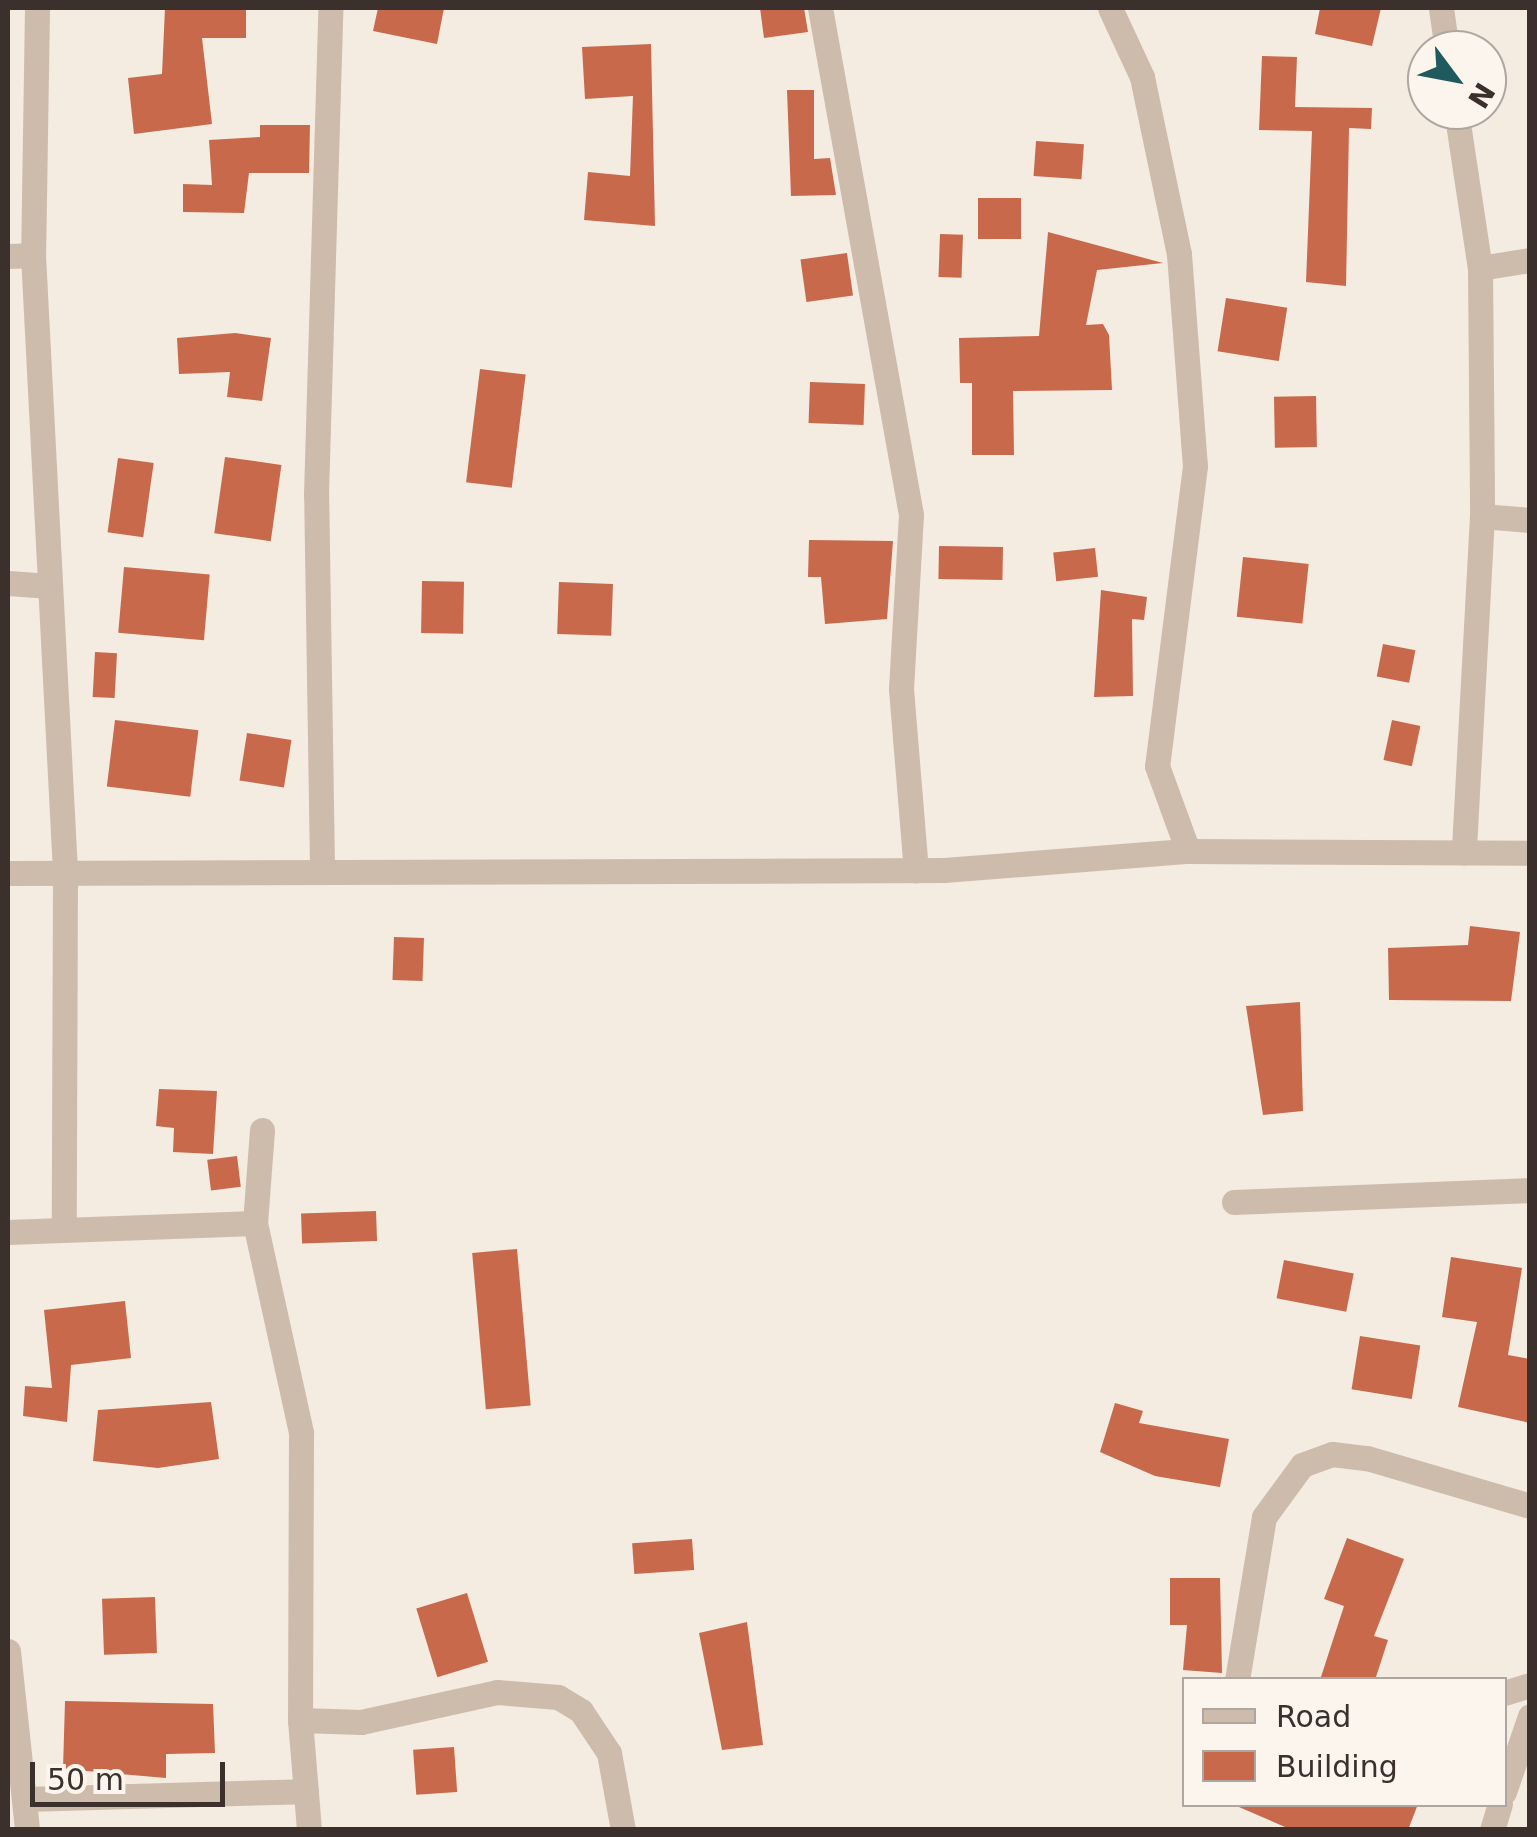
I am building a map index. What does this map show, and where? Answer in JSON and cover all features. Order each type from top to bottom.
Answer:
[{"type":"street","points":[[38,8],[20,255],[50,586],[65,871],[64,1226]]},
{"type":"street","points":[[322,867],[316,494],[330,8]]},
{"type":"street","points":[[820,8],[911,515],[900,689],[916,870]]},
{"type":"street","points":[[1110,8],[1142,76],[1179,254],[1195,466],[1157,766],[1188,850]]},
{"type":"street","points":[[1459,130],[1480,268],[1482,516],[1464,853]]},
{"type":"street","points":[[1480,268],[1530,260]]},
{"type":"street","points":[[1482,516],[1530,520]]},
{"type":"street","points":[[8,582],[50,586]]},
{"type":"street","points":[[8,873],[322,867],[916,870],[1188,850],[1530,853]]},
{"type":"street","points":[[262,1130],[256,1222],[301,1433],[300,1720],[310,1830]]},
{"type":"street","points":[[1234,1202],[1530,1190]]},
{"type":"street","points":[[8,1232],[64,1226],[256,1222]]},
{"type":"street","points":[[1237,1677],[1264,1517],[1302,1465],[1332,1454],[1367,1458],[1530,1506]]},
{"type":"street","points":[[8,1652],[27,1830]]},
{"type":"street","points":[[300,1720],[361,1722],[498,1692],[558,1697],[580,1711],[609,1753],[623,1830]]},
{"type":"street","points":[[1507,1783],[1530,1716]]},
{"type":"street","points":[[25,1798],[306,1790]]},
{"type":"building","points":[[165,8],[246,8],[246,38],[202,38],[212,124],[134,134],[128,78],[162,74]]},
{"type":"building","points":[[378,8],[444,8],[437,44],[373,31]]},
{"type":"building","points":[[760,8],[804,8],[808,32],[764,38]]},
{"type":"building","points":[[1320,8],[1381,8],[1372,46],[1315,34]]},
{"type":"building","points":[[651,44],[655,226],[584,220],[588,172],[630,176],[633,96],[585,99],[582,47]]},
{"type":"building","points":[[1262,56],[1297,57],[1295,107],[1372,108],[1371,129],[1349,128],[1346,286],[1306,282],[1312,131],[1259,130]]},
{"type":"building","points":[[787,90],[814,90],[814,159],[830,158],[836,195],[791,196]]},
{"type":"building","points":[[260,125],[310,125],[309,173],[249,173],[244,213],[183,212],[183,184],[212,185],[209,140],[260,137]]},
{"type":"building","points":[[1036,141],[1084,144],[1081,179],[1034,176]]},
{"type":"building","points":[[978,198],[1021,198],[1021,239],[978,239]]},
{"type":"building","points":[[1048,232],[1163,263],[1097,270],[1086,325],[1103,324],[1109,335],[1112,390],[1013,391],[1014,455],[972,455],[972,383],[960,383],[959,338],[1039,336]]},
{"type":"building","points":[[940,234],[963,235],[961,278],[938,277]]},
{"type":"building","points":[[847,253],[853,296],[806,302],[800,260]]},
{"type":"building","points":[[1226,298],[1287,308],[1279,361],[1218,351]]},
{"type":"building","points":[[235,333],[271,338],[262,401],[227,397],[230,372],[179,374],[177,338]]},
{"type":"building","points":[[480,369],[526,375],[512,488],[466,482]]},
{"type":"building","points":[[810,382],[865,384],[864,425],[809,423]]},
{"type":"building","points":[[1316,396],[1317,447],[1275,448],[1274,397]]},
{"type":"building","points":[[225,457],[281,465],[271,541],[214,533]]},
{"type":"building","points":[[118,458],[154,463],[143,537],[108,532]]},
{"type":"building","points":[[809,540],[893,541],[887,619],[825,624],[821,577],[808,577]]},
{"type":"building","points":[[939,546],[1003,547],[1002,580],[938,579]]},
{"type":"building","points":[[1095,548],[1098,577],[1056,581],[1053,552]]},
{"type":"building","points":[[1243,557],[1309,564],[1302,624],[1237,617]]},
{"type":"building","points":[[124,567],[210,574],[204,640],[118,633]]},
{"type":"building","points":[[422,581],[464,582],[463,634],[421,633]]},
{"type":"building","points":[[559,582],[613,584],[611,636],[557,634]]},
{"type":"building","points":[[1101,590],[1147,597],[1144,620],[1132,619],[1133,696],[1094,697]]},
{"type":"building","points":[[1383,644],[1415,650],[1409,683],[1377,676]]},
{"type":"building","points":[[95,652],[117,653],[115,698],[93,697]]},
{"type":"building","points":[[115,720],[198,730],[190,797],[107,787]]},
{"type":"building","points":[[1392,720],[1420,726],[1412,766],[1383,760]]},
{"type":"building","points":[[247,733],[291,740],[284,787],[239,780]]},
{"type":"building","points":[[1470,926],[1520,932],[1511,1001],[1389,1000],[1388,948],[1468,945]]},
{"type":"building","points":[[394,937],[424,938],[422,981],[392,980]]},
{"type":"building","points":[[1300,1002],[1303,1111],[1263,1115],[1246,1006]]},
{"type":"building","points":[[159,1089],[217,1091],[213,1154],[173,1152],[174,1128],[156,1126]]},
{"type":"building","points":[[237,1156],[241,1187],[211,1190],[207,1160]]},
{"type":"building","points":[[376,1211],[377,1241],[302,1244],[301,1214]]},
{"type":"building","points":[[517,1249],[531,1405],[486,1409],[472,1253]]},
{"type":"building","points":[[1451,1257],[1522,1268],[1508,1355],[1530,1359],[1530,1423],[1458,1407],[1477,1322],[1442,1317]]},
{"type":"building","points":[[1284,1260],[1354,1274],[1346,1312],[1277,1298]]},
{"type":"building","points":[[125,1301],[131,1358],[71,1365],[67,1422],[23,1416],[25,1386],[52,1388],[44,1310]]},
{"type":"building","points":[[1360,1336],[1420,1346],[1412,1399],[1352,1389]]},
{"type":"building","points":[[211,1402],[219,1459],[158,1468],[93,1461],[98,1410]]},
{"type":"building","points":[[1115,1403],[1143,1411],[1139,1423],[1229,1439],[1220,1487],[1155,1476],[1100,1452]]},
{"type":"building","points":[[1347,1538],[1404,1559],[1374,1636],[1388,1640],[1376,1677],[1321,1677],[1344,1606],[1324,1599]]},
{"type":"building","points":[[692,1539],[694,1570],[634,1574],[632,1543]]},
{"type":"building","points":[[1170,1578],[1220,1578],[1222,1673],[1183,1670],[1187,1625],[1170,1625]]},
{"type":"building","points":[[467,1593],[488,1662],[437,1677],[416,1608]]},
{"type":"building","points":[[155,1597],[157,1653],[104,1655],[102,1599]]},
{"type":"building","points":[[747,1622],[763,1745],[722,1750],[699,1633]]},
{"type":"building","points":[[65,1701],[213,1704],[215,1753],[166,1754],[166,1778],[63,1769]]},
{"type":"building","points":[[454,1747],[457,1792],[416,1795],[413,1750]]},
{"type":"building","points":[[1239,1807],[1417,1807],[1408,1830],[1292,1830]]}]
